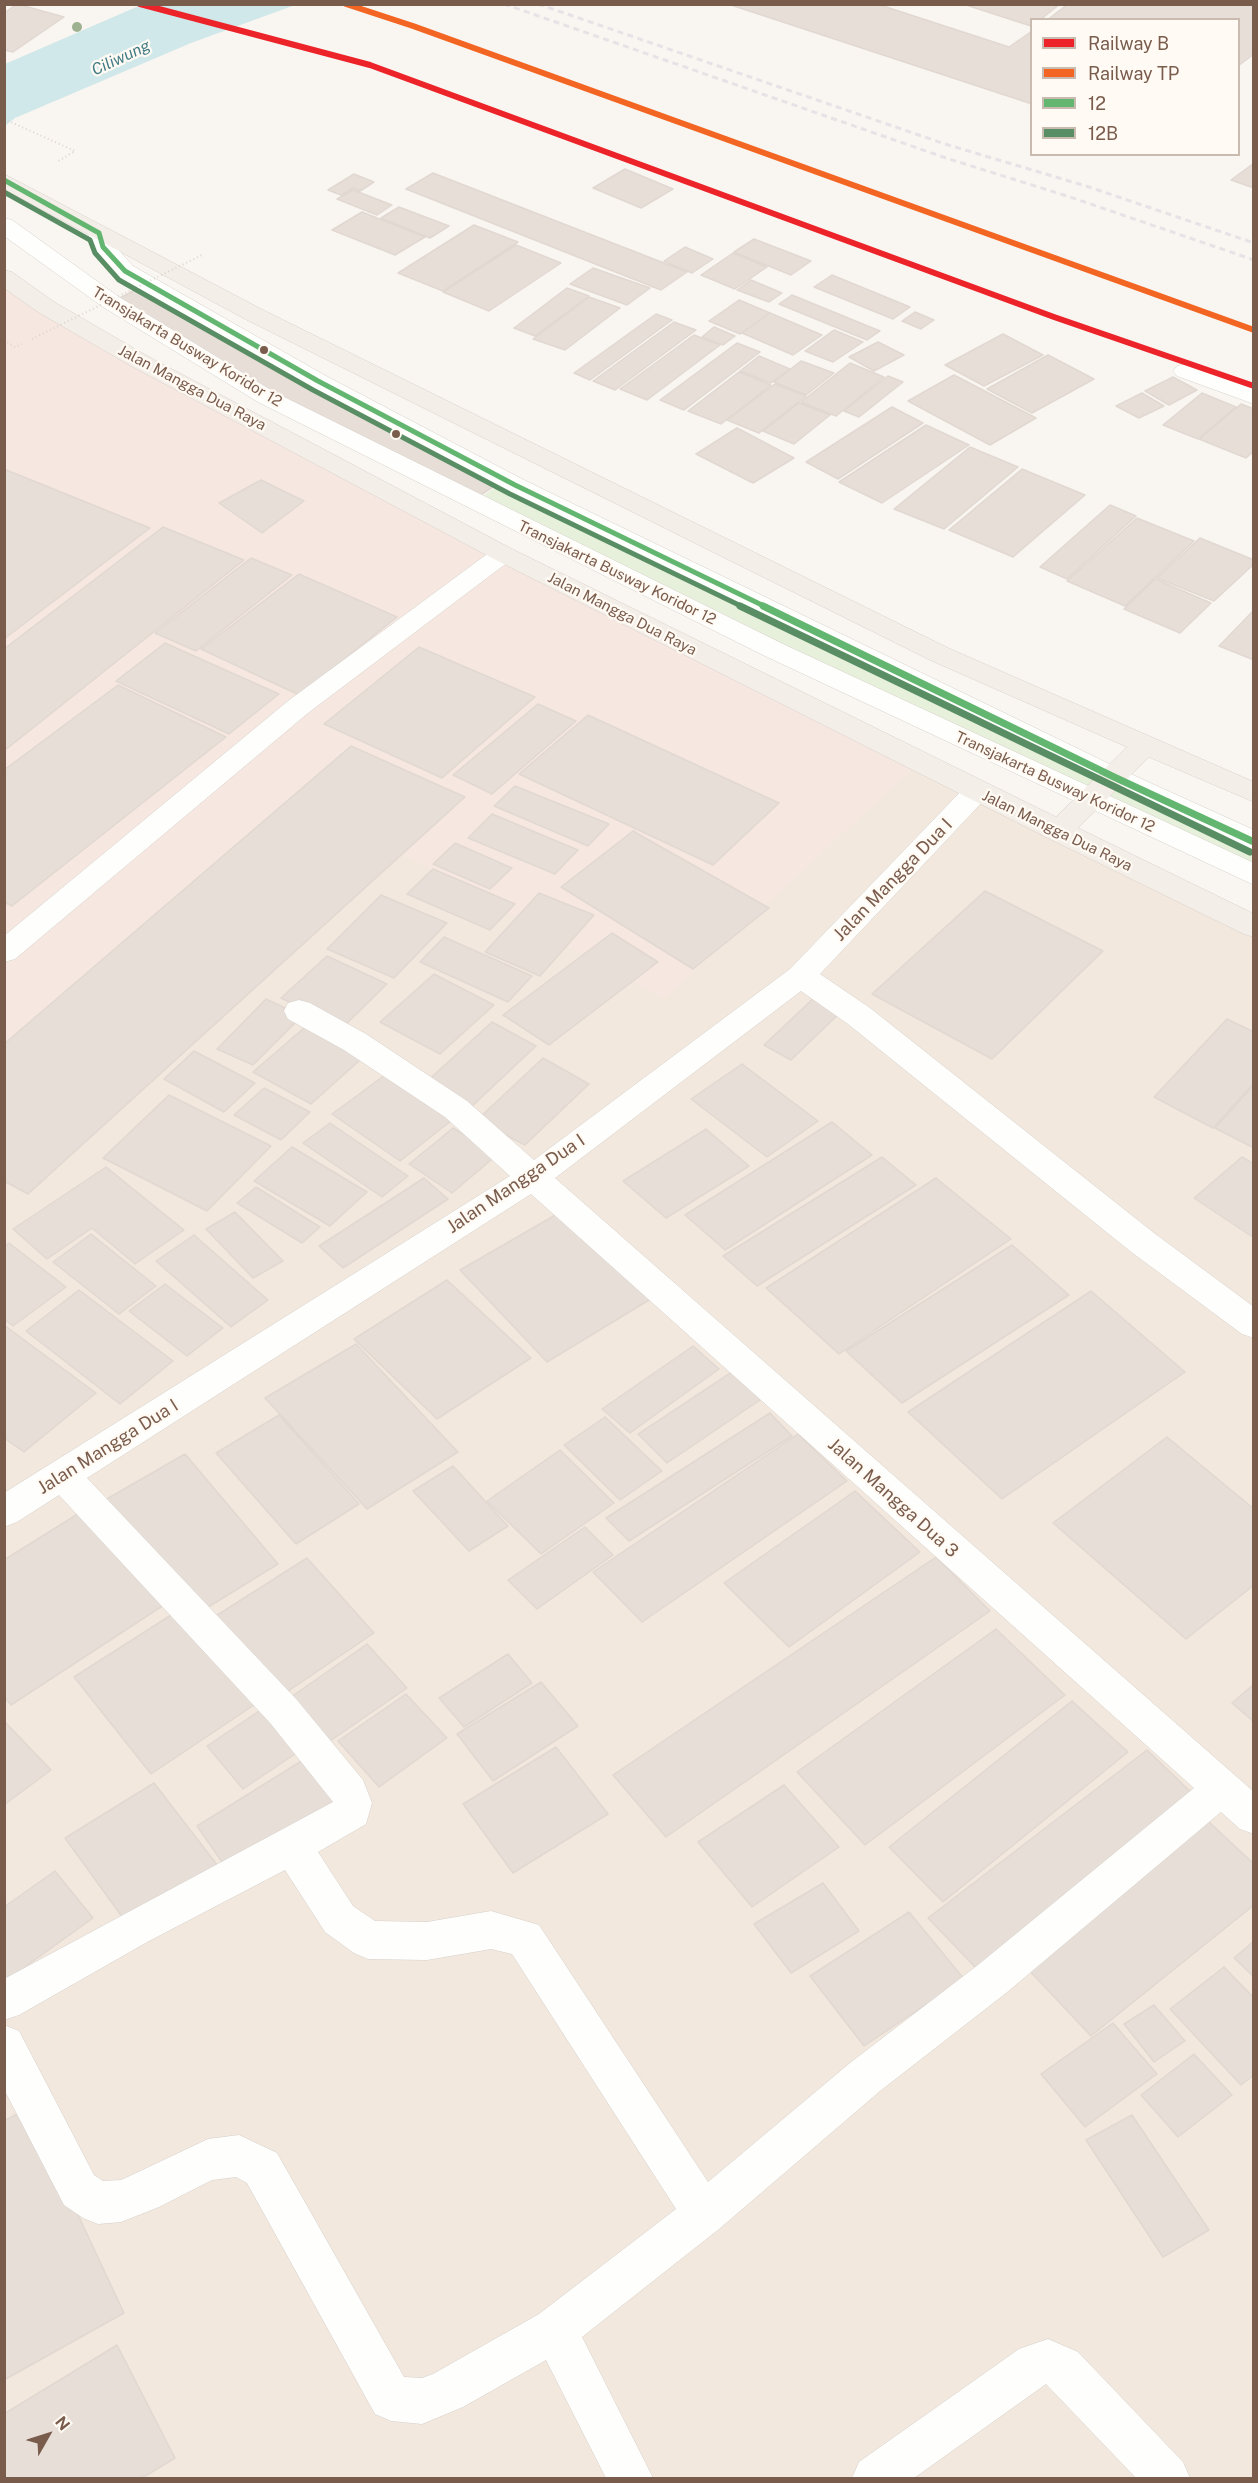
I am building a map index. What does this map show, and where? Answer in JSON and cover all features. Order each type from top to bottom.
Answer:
[{"type":"main road","points":[[4,180],[99,233],[266,320],[939,654],[1254,793]]},
{"type":"main road","name":"Jalan Mangga Dua Raya","points":[[4,277],[46,307],[141,362],[503,554],[1254,927]]},
{"type":"main road","points":[[1058,831],[1145,745]]},
{"type":"street","name":"Transjakarta Busway Koridor 12","points":[[4,225],[111,302],[266,397],[774,650],[1254,875]]},
{"type":"street","points":[[99,233],[103,247],[125,271],[318,381],[515,485],[1114,777],[1254,842]]},
{"type":"street","points":[[1185,371],[1254,397]]},
{"type":"street","points":[[4,952],[298,707],[503,554]]},
{"type":"street","name":"Jalan Mangga Dua I","points":[[4,1512],[532,1178],[801,976],[977,791]]},
{"type":"street","points":[[801,976],[859,1016],[1142,1242],[1254,1325]]},
{"type":"street","name":"Jalan Mangga Dua 3","points":[[299,1011],[355,1042],[456,1109],[1254,1817]]},
{"type":"street","points":[[4,2001],[352,1812],[353,1803],[349,1792],[284,1712],[63,1476]]},
{"type":"street","points":[[4,2045],[79,2190],[98,2203],[121,2201],[208,2160],[239,2156],[262,2168],[391,2398],[422,2401],[447,2391],[555,2330],[704,2214],[865,2077],[992,1979],[1221,1789]]},
{"type":"street","points":[[292,1846],[339,1919],[368,1940],[427,1941],[491,1930],[525,1938],[704,2214]]},
{"type":"street","points":[[555,2330],[630,2478]]},
{"type":"street","points":[[875,2478],[1035,2365],[1048,2361],[1062,2368],[1167,2478]]},
{"type":"path","points":[[4,119],[25,128]]},
{"type":"path","points":[[32,339],[204,254]]},
{"type":"path","points":[[4,340],[15,347]]},
{"type":"shaded area","points":[[4,275],[141,362],[919,763],[664,999],[371,836],[5,1162]]},
{"type":"shaded area","points":[[919,763],[1253,925],[1253,2478],[5,2478],[4,1162],[371,835]]},
{"type":"green space","points":[[505,481],[1253,842],[1253,876],[474,502]]},
{"type":"water","name":"Ciliwung","points":[[141,5],[295,5],[191,43],[15,118],[5,126],[5,64]]},
{"type":"building","points":[[17,4],[64,17],[13,52],[4,50],[4,13]]},
{"type":"building","points":[[728,4],[877,4],[1009,47],[1030,32],[1030,103]]},
{"type":"building","points":[[963,4],[1060,4],[1042,18],[1030,18],[1030,26]]},
{"type":"building","points":[[1068,4],[1254,4],[1254,54],[1240,64],[1240,18],[1050,18]]},
{"type":"building","points":[[1254,163],[1254,188],[1231,180]]},
{"type":"building","points":[[625,169],[673,189],[641,208],[593,188]]},
{"type":"building","points":[[433,173],[687,272],[661,290],[406,189]]},
{"type":"building","points":[[354,174],[374,182],[360,191],[353,188],[341,195],[328,190]]},
{"type":"building","points":[[353,190],[392,205],[377,215],[337,199]]},
{"type":"building","points":[[399,207],[449,226],[430,238],[381,218]]},
{"type":"building","points":[[362,212],[425,237],[395,255],[332,230]]},
{"type":"building","points":[[474,225],[518,242],[443,291],[398,273]]},
{"type":"building","points":[[754,239],[811,261],[791,275],[734,252]]},
{"type":"building","points":[[516,245],[561,263],[489,311],[443,292]]},
{"type":"building","points":[[685,247],[713,259],[692,273],[664,261]]},
{"type":"building","points":[[733,253],[767,267],[735,289],[701,275]]},
{"type":"building","points":[[593,268],[650,288],[627,305],[570,284]]},
{"type":"building","points":[[832,275],[910,307],[893,319],[814,287]]},
{"type":"building","points":[[751,280],[782,293],[769,302],[737,290]]},
{"type":"building","points":[[143,286],[502,481],[473,500],[278,400],[112,302]]},
{"type":"building","points":[[567,288],[589,296],[535,336],[514,328]]},
{"type":"building","points":[[792,295],[880,331],[867,340],[779,304]]},
{"type":"building","points":[[589,297],[620,308],[565,350],[533,339]]},
{"type":"building","points":[[739,300],[770,313],[740,334],[709,321]]},
{"type":"building","points":[[915,312],[934,320],[921,329],[902,321]]},
{"type":"building","points":[[770,313],[822,335],[793,355],[742,333]]},
{"type":"building","points":[[656,314],[672,320],[590,380],[574,373]]},
{"type":"building","points":[[674,322],[696,330],[615,390],[593,381]]},
{"type":"building","points":[[714,327],[735,336],[723,345],[702,337]]},
{"type":"building","points":[[834,330],[863,342],[833,362],[805,351]]},
{"type":"building","points":[[1003,334],[1043,355],[984,386],[945,365]]},
{"type":"building","points":[[694,335],[720,345],[647,400],[620,389]]},
{"type":"building","points":[[878,342],[904,355],[874,371],[849,357]]},
{"type":"building","points":[[737,343],[760,352],[684,410],[660,400]]},
{"type":"building","points":[[1048,355],[1094,379],[1032,413],[987,389]]},
{"type":"building","points":[[759,356],[790,369],[771,383],[740,371]]},
{"type":"building","points":[[801,361],[834,373],[806,395],[774,382]]},
{"type":"building","points":[[850,363],[884,377],[836,416],[801,402]]},
{"type":"building","points":[[739,372],[771,385],[721,424],[688,411]]},
{"type":"building","points":[[954,375],[1036,418],[990,445],[908,401]]},
{"type":"building","points":[[888,376],[903,382],[859,417],[844,411]]},
{"type":"building","points":[[1173,377],[1197,390],[1169,405],[1145,391]]},
{"type":"building","points":[[775,384],[806,396],[759,433],[727,420]]},
{"type":"building","points":[[1142,393],[1164,406],[1139,418],[1116,406]]},
{"type":"building","points":[[1202,393],[1236,407],[1198,439],[1163,425]]},
{"type":"building","points":[[799,403],[830,415],[794,444],[763,431]]},
{"type":"building","points":[[1241,404],[1254,409],[1254,451],[1246,458],[1199,439]]},
{"type":"building","points":[[892,407],[923,423],[838,479],[806,462]]},
{"type":"building","points":[[926,425],[969,445],[882,503],[839,482]]},
{"type":"building","points":[[737,428],[794,458],[753,483],[696,454]]},
{"type":"building","points":[[970,447],[1018,467],[944,529],[894,509]]},
{"type":"building","points":[[4,469],[150,528],[4,639]]},
{"type":"building","points":[[1022,469],[1085,495],[1013,557],[949,530]]},
{"type":"building","points":[[261,480],[304,501],[262,533],[219,503]]},
{"type":"building","points":[[1110,505],[1136,516],[1067,579],[1040,567]]},
{"type":"building","points":[[1137,518],[1194,541],[1125,606],[1067,581]]},
{"type":"building","points":[[163,527],[244,560],[4,751],[4,649]]},
{"type":"building","points":[[1200,538],[1254,560],[1254,564],[1214,601],[1157,578]]},
{"type":"building","points":[[251,558],[292,575],[196,651],[155,633]]},
{"type":"building","points":[[299,574],[397,617],[299,695],[201,649]]},
{"type":"building","points":[[1155,579],[1211,603],[1180,633],[1124,609]]},
{"type":"building","points":[[1254,610],[1254,660],[1219,646]]},
{"type":"building","points":[[165,643],[279,694],[229,734],[116,681]]},
{"type":"building","points":[[419,647],[535,697],[442,778],[324,724]]},
{"type":"building","points":[[118,685],[226,737],[12,906],[4,902],[4,770]]},
{"type":"building","points":[[538,704],[576,721],[492,794],[453,775]]},
{"type":"building","points":[[588,715],[779,803],[713,865],[519,774]]},
{"type":"building","points":[[351,746],[465,797],[28,1194],[4,1181],[4,1044]]},
{"type":"building","points":[[515,786],[609,824],[588,846],[494,806]]},
{"type":"building","points":[[492,814],[578,850],[555,874],[468,838]]},
{"type":"building","points":[[633,831],[769,908],[693,969],[561,887]]},
{"type":"building","points":[[455,843],[512,868],[490,889],[433,864]]},
{"type":"building","points":[[433,869],[515,904],[490,930],[407,894]]},
{"type":"building","points":[[985,891],[1103,951],[992,1059],[872,994]]},
{"type":"building","points":[[539,893],[594,915],[540,976],[485,952]]},
{"type":"building","points":[[381,895],[447,923],[394,978],[327,949]]},
{"type":"building","points":[[612,933],[658,962],[549,1045],[503,1015]]},
{"type":"building","points":[[444,937],[532,976],[508,1002],[420,962]]},
{"type":"building","points":[[327,956],[387,984],[342,1028],[281,998]]},
{"type":"building","points":[[434,974],[494,1005],[440,1054],[380,1022]]},
{"type":"building","points":[[819,993],[845,1008],[791,1060],[764,1045]]},
{"type":"building","points":[[266,999],[302,1016],[253,1065],[217,1049]]},
{"type":"building","points":[[1227,1019],[1254,1032],[1254,1083],[1213,1128],[1154,1097]]},
{"type":"building","points":[[312,1021],[369,1052],[311,1104],[253,1072]]},
{"type":"building","points":[[492,1022],[536,1046],[469,1109],[424,1084]]},
{"type":"building","points":[[194,1051],[255,1083],[224,1112],[164,1079]]},
{"type":"building","points":[[543,1058],[589,1084],[525,1145],[477,1120]]},
{"type":"building","points":[[742,1064],[818,1121],[767,1157],[691,1099]]},
{"type":"building","points":[[389,1072],[456,1117],[400,1161],[332,1114]]},
{"type":"building","points":[[1254,1085],[1254,1148],[1215,1128]]},
{"type":"building","points":[[264,1088],[310,1112],[281,1140],[234,1115]]},
{"type":"building","points":[[169,1095],[271,1146],[207,1211],[103,1158]]},
{"type":"building","points":[[832,1122],[872,1155],[725,1250],[685,1215]]},
{"type":"building","points":[[330,1123],[408,1176],[382,1197],[303,1143]]},
{"type":"building","points":[[453,1128],[497,1155],[452,1193],[409,1164]]},
{"type":"building","points":[[706,1129],[749,1166],[666,1218],[623,1181]]},
{"type":"building","points":[[292,1147],[367,1192],[330,1226],[254,1181]]},
{"type":"building","points":[[882,1157],[916,1185],[757,1286],[723,1256]]},
{"type":"building","points":[[1242,1157],[1254,1164],[1254,1238],[1194,1198]]},
{"type":"building","points":[[106,1167],[184,1230],[135,1264],[92,1228],[47,1259],[13,1229]]},
{"type":"building","points":[[424,1178],[448,1199],[343,1268],[319,1246]]},
{"type":"building","points":[[936,1178],[1011,1239],[839,1354],[766,1288]]},
{"type":"building","points":[[256,1187],[320,1227],[302,1243],[237,1203]]},
{"type":"building","points":[[564,1210],[654,1297],[547,1362],[460,1270]]},
{"type":"building","points":[[235,1212],[283,1261],[253,1278],[206,1229]]},
{"type":"building","points":[[91,1234],[156,1286],[119,1314],[53,1262]]},
{"type":"building","points":[[194,1235],[268,1300],[231,1327],[156,1261]]},
{"type":"building","points":[[9,1243],[66,1287],[13,1326],[4,1319],[4,1247]]},
{"type":"building","points":[[1012,1245],[1069,1295],[902,1403],[846,1351]]},
{"type":"building","points":[[447,1280],[531,1358],[437,1419],[354,1339]]},
{"type":"building","points":[[165,1284],[223,1328],[187,1356],[129,1311]]},
{"type":"building","points":[[79,1290],[173,1361],[120,1404],[26,1331]]},
{"type":"building","points":[[1091,1291],[1185,1372],[1002,1499],[908,1412]]},
{"type":"building","points":[[4,1325],[96,1393],[24,1452],[4,1438]]},
{"type":"building","points":[[356,1344],[458,1452],[367,1509],[265,1398]]},
{"type":"building","points":[[693,1346],[719,1369],[630,1433],[602,1409]]},
{"type":"building","points":[[733,1371],[763,1398],[667,1463],[638,1434]]},
{"type":"building","points":[[770,1413],[792,1436],[629,1541],[606,1518]]},
{"type":"building","points":[[279,1415],[359,1504],[296,1544],[216,1453]]},
{"type":"building","points":[[605,1417],[662,1471],[620,1500],[564,1445]]},
{"type":"building","points":[[798,1434],[847,1481],[642,1622],[593,1572]]},
{"type":"building","points":[[1167,1437],[1254,1509],[1254,1585],[1186,1639],[1053,1523]]},
{"type":"building","points":[[560,1450],[614,1503],[541,1554],[487,1501]]},
{"type":"building","points":[[185,1454],[278,1564],[197,1614],[105,1500]]},
{"type":"building","points":[[453,1466],[508,1526],[469,1551],[413,1491]]},
{"type":"building","points":[[855,1491],[920,1552],[789,1647],[724,1583]]},
{"type":"building","points":[[89,1507],[170,1601],[11,1705],[4,1697],[4,1560]]},
{"type":"building","points":[[585,1527],[613,1555],[537,1609],[508,1580]]},
{"type":"building","points":[[936,1557],[990,1611],[666,1837],[613,1775]]},
{"type":"building","points":[[307,1558],[374,1633],[275,1700],[208,1621]]},
{"type":"building","points":[[182,1608],[260,1701],[151,1774],[74,1677]]},
{"type":"building","points":[[996,1629],[1065,1695],[865,1845],[797,1772]]},
{"type":"building","points":[[367,1644],[407,1688],[330,1741],[291,1697]]},
{"type":"building","points":[[508,1654],[532,1683],[464,1727],[439,1698]]},
{"type":"building","points":[[541,1682],[578,1726],[493,1781],[457,1734]]},
{"type":"building","points":[[1254,1684],[1254,1722],[1232,1703]]},
{"type":"building","points":[[406,1694],[447,1738],[379,1787],[338,1741]]},
{"type":"building","points":[[1072,1701],[1128,1752],[943,1902],[889,1847]]},
{"type":"building","points":[[271,1703],[307,1746],[243,1789],[207,1746]]},
{"type":"building","points":[[4,1721],[51,1770],[4,1805]]},
{"type":"building","points":[[556,1747],[608,1814],[513,1873],[463,1804]]},
{"type":"building","points":[[1147,1750],[1195,1796],[976,1968],[928,1918]]},
{"type":"building","points":[[311,1755],[345,1799],[229,1872],[197,1826]]},
{"type":"building","points":[[154,1783],[218,1866],[128,1925],[65,1838]]},
{"type":"building","points":[[784,1785],[839,1847],[752,1907],[698,1842]]},
{"type":"building","points":[[1209,1822],[1254,1864],[1254,1905],[1091,2036],[1025,1966]]},
{"type":"building","points":[[55,1871],[93,1918],[4,1982],[4,1907]]},
{"type":"building","points":[[823,1883],[859,1931],[791,1973],[754,1924]]},
{"type":"building","points":[[909,1912],[964,1979],[864,2046],[810,1976]]},
{"type":"building","points":[[1254,1941],[1254,1977],[1234,1958]]},
{"type":"building","points":[[1224,1967],[1254,1998],[1254,2075],[1241,2085],[1170,2009]]},
{"type":"building","points":[[1154,2005],[1185,2041],[1154,2062],[1124,2024]]},
{"type":"building","points":[[1113,2023],[1157,2074],[1085,2127],[1041,2074]]},
{"type":"building","points":[[1194,2054],[1232,2095],[1178,2137],[1141,2095]]},
{"type":"building","points":[[28,2108],[124,2313],[4,2380],[4,2121]]},
{"type":"building","points":[[1132,2115],[1209,2230],[1163,2257],[1086,2140]]},
{"type":"building","points":[[117,2345],[175,2458],[142,2478],[4,2478],[4,2414]]},
{"type":"railway","points":[[504,4],[946,158],[1070,197],[1254,260]]},
{"type":"railway","points":[[538,4],[945,144],[1086,186],[1254,243]]},
{"type":"rail line","name":"B","points":[[140,4],[370,65],[1054,317],[1254,386]]},
{"type":"rail line","name":"TP","points":[[346,4],[413,26],[1254,330]]},
{"type":"transit line","name":"12","points":[[4,180],[99,233],[103,247],[125,271],[318,381],[515,485],[1114,777],[1254,842]]},
{"type":"transit line","name":"12B","points":[[4,192],[90,240],[95,253],[119,280],[313,390],[510,494],[1109,786],[1250,852]]}]
